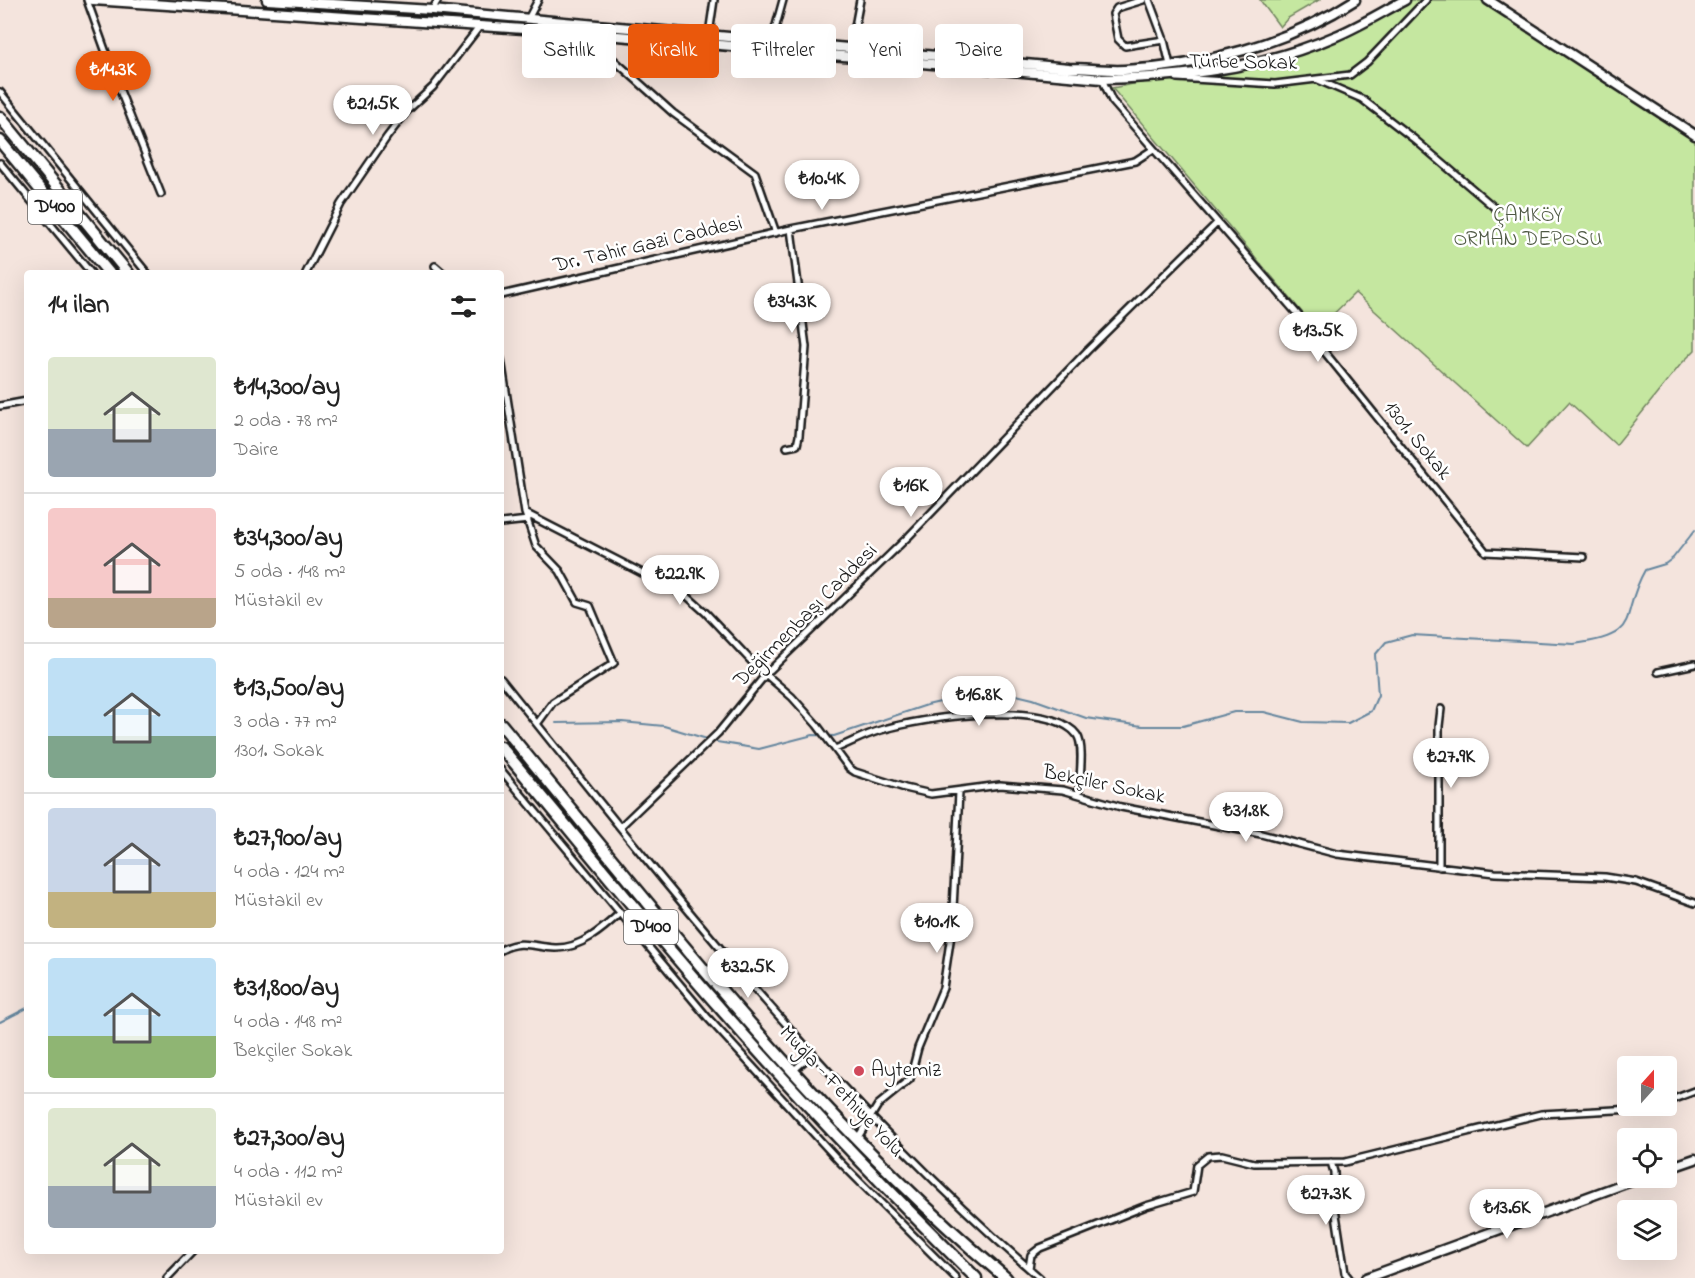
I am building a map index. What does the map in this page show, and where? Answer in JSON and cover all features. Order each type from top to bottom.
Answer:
[{"type":"highway","name":"D400","points":[[0,117],[126,270]]},
{"type":"highway","name":"D400","points":[[0,141],[107,270]]},
{"type":"highway","name":"Muğla - Fethiye Yolu","points":[[504,728],[793,1071],[901,1186],[1006,1278]]},
{"type":"highway","name":"Muğla - Fethiye Yolu","points":[[504,751],[726,1016],[849,1151],[976,1278]]},
{"type":"main road","points":[[93,0],[522,29]]},
{"type":"main road","points":[[267,0],[351,2],[628,27]]},
{"type":"main road","points":[[923,55],[1069,68],[1124,70],[1170,65],[1218,55],[1290,35],[1355,0]]},
{"type":"main road","points":[[616,36],[1102,79],[1173,77],[1253,64],[1336,36],[1405,0]]},
{"type":"main road","points":[[1488,0],[1695,135]]},
{"type":"main road","points":[[1677,1165],[1695,1159]]},
{"type":"main road","points":[[1367,1278],[1617,1186]]},
{"type":"street","points":[[87,0],[161,194]]},
{"type":"street","points":[[432,10],[438,0]]},
{"type":"street","points":[[528,19],[538,0]]},
{"type":"street","points":[[710,24],[714,0]]},
{"type":"street","points":[[776,24],[783,0]]},
{"type":"street","points":[[856,24],[860,0]]},
{"type":"street","points":[[1143,0],[1117,8],[1113,14],[1118,39],[1125,46],[1164,40]]},
{"type":"street","points":[[1149,0],[1164,40],[1170,65]]},
{"type":"street","name":"Türbe Sokak","points":[[1173,77],[1275,84],[1350,75],[1367,62],[1426,0]]},
{"type":"street","points":[[308,270],[341,204],[387,137],[407,111],[433,87],[480,26]]},
{"type":"street","points":[[616,62],[673,113],[755,173],[776,233]]},
{"type":"street","name":"1301. Sokak","points":[[1102,79],[1112,101],[1152,150],[1299,316],[1319,345],[1485,552],[1584,557]]},
{"type":"street","points":[[1317,80],[1362,99],[1414,139],[1495,208]]},
{"type":"street","points":[[0,92],[145,270]]},
{"type":"street","name":"Dr. Tahir Gazi Caddesi","points":[[504,294],[791,229],[1135,161],[1152,150]]},
{"type":"street","points":[[0,164],[88,270]]},
{"type":"street","name":"Değirmenbaşı Caddesi","points":[[620,827],[718,734],[766,674],[916,529],[1063,375],[1217,223]]},
{"type":"street","points":[[787,447],[797,445],[799,436],[806,347],[791,229]]},
{"type":"street","points":[[435,266],[440,270]]},
{"type":"street","points":[[504,378],[525,513],[536,546],[560,571],[577,602],[590,606],[614,663],[553,702],[537,724]]},
{"type":"street","points":[[0,406],[24,402]]},
{"type":"street","name":"Bekçiler Sokak","points":[[525,513],[687,596],[817,725],[855,772],[931,794],[1000,785],[1063,790],[1121,807],[1261,834],[1337,854],[1495,873],[1605,877],[1636,882],[1695,903]]},
{"type":"street","points":[[504,523],[528,520]]},
{"type":"street","points":[[1658,672],[1695,664]]},
{"type":"street","points":[[504,683],[738,970],[813,1053],[939,1184],[1040,1278]]},
{"type":"street","points":[[1439,867],[1438,726],[1441,709]]},
{"type":"street","points":[[835,749],[881,730],[944,717],[1000,713],[1033,715],[1067,727],[1077,735],[1081,744],[1079,794]]},
{"type":"street","points":[[504,774],[711,1021],[839,1161],[956,1278]]},
{"type":"street","points":[[524,797],[535,787]]},
{"type":"street","points":[[857,1139],[878,1105],[910,1079],[918,1048],[943,988],[952,928],[959,792]]},
{"type":"street","points":[[504,948],[513,943],[526,942],[565,947],[582,942],[620,913]]},
{"type":"street","points":[[672,974],[678,960]]},
{"type":"street","points":[[711,1021],[726,1016]]},
{"type":"street","points":[[793,1071],[813,1053]]},
{"type":"street","points":[[1677,1098],[1695,1091]]},
{"type":"street","points":[[1029,1268],[1031,1255],[1040,1248],[1146,1206],[1193,1192],[1197,1165],[1208,1156],[1222,1155],[1254,1163],[1345,1162],[1541,1114],[1617,1110]]},
{"type":"street","points":[[1330,1162],[1334,1172],[1335,1208],[1345,1273],[1349,1278]]},
{"type":"street","points":[[167,1278],[190,1254]]},
{"type":"green space","points":[[1260,0],[1319,0],[1288,18],[1280,27]]},
{"type":"green space","name":"ÇAMKÖY ORMAN DEPOSU","points":[[1401,0],[1481,0],[1695,141],[1695,350],[1681,364],[1616,445],[1569,402],[1527,448],[1355,293],[1317,330],[1112,88],[1311,50]]},
{"type":"waterway","points":[[556,723],[622,722],[664,726],[717,742],[759,749],[813,735],[834,736],[927,705],[975,694],[1004,692],[1033,699],[1086,718],[1142,726],[1183,726],[1234,712],[1264,712],[1303,722],[1348,723],[1371,711],[1378,695],[1375,655],[1386,642],[1412,635],[1574,644],[1611,635],[1621,629],[1626,621],[1637,586],[1645,570],[1665,564],[1673,558],[1695,530]]},
{"type":"waterway","points":[[0,1022],[24,1010]]},
{"type":"place","name":"Aytemiz","points":[[859,1071]]}]
